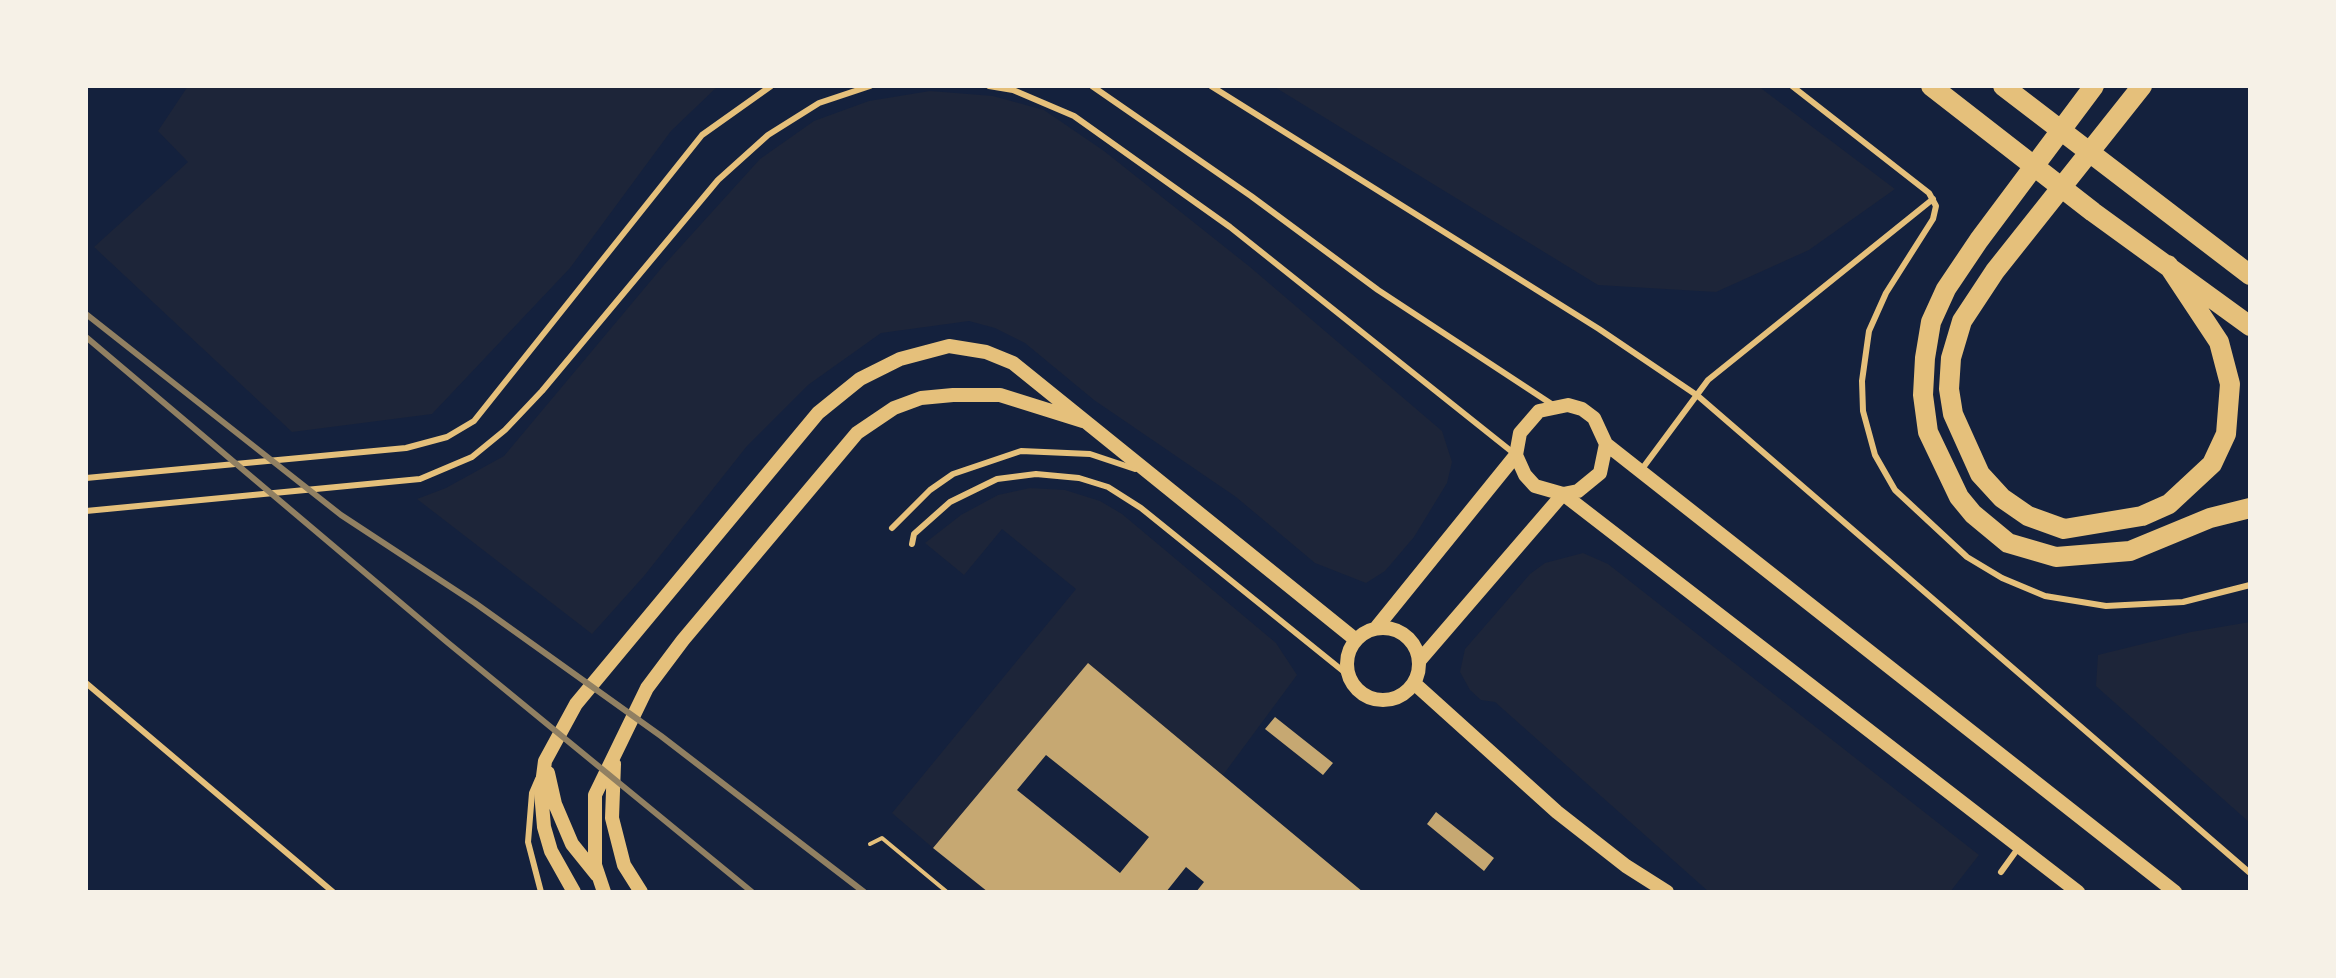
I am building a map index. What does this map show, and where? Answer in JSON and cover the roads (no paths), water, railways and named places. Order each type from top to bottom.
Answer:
[{"type":"highway","points":[[1931,86],[2093,212],[2250,326]]},
{"type":"highway","points":[[2003,86],[2250,275]]},
{"type":"highway","points":[[2094,86],[1946,289],[1931,322],[1925,358],[1923,395],[1928,432],[1959,497],[2008,543],[2056,557],[2130,551],[2210,518],[2250,508]]},
{"type":"highway","points":[[2142,86],[1995,271],[1962,321],[1951,358],[1949,389],[1953,414],[1980,474],[2002,498],[2028,516],[2064,529],[2111,524],[2169,504],[2212,464],[2226,434],[2230,384],[2219,342],[2168,265]]},
{"type":"street","points":[[574,892],[551,851],[544,827],[541,792],[545,761],[576,704],[818,413],[860,379],[900,359],[949,346],[986,352],[1013,363],[1356,640]]},
{"type":"street","points":[[604,892],[595,865],[595,795],[617,743],[647,688],[827,465],[857,433],[894,408],[921,398],[1000,395],[1092,424]]},
{"type":"street","points":[[1376,628],[1400,632],[1417,649],[1420,660],[1415,684],[1407,693],[1384,701],[1362,694],[1348,675],[1346,662],[1356,640],[1376,628],[1516,455],[1520,433],[1528,420],[1553,406],[1568,405],[1594,418],[1606,444],[2175,892]]},
{"type":"street","points":[[1420,660],[1563,494],[1578,491],[1600,473],[1606,444]]},
{"type":"street","points":[[1516,455],[1525,475],[1535,486],[1563,494],[2078,892]]},
{"type":"street","points":[[1415,684],[1557,812],[1626,866],[1667,892]]},
{"type":"street","points":[[617,743],[611,782],[612,818],[624,865],[641,892]]},
{"type":"street","points":[[545,761],[555,804],[572,844],[611,892]]},
{"type":"street","points":[[1626,866],[1645,892]]},
{"type":"lane","points":[[86,478],[406,448],[447,437],[474,421],[702,135],[771,86]]},
{"type":"lane","points":[[86,511],[420,479],[472,457],[505,430],[542,391],[718,180],[768,135],[819,103],[870,86]]},
{"type":"lane","points":[[989,86],[1013,90],[1074,116],[1230,227],[1516,455]]},
{"type":"lane","points":[[1092,86],[1251,196],[1378,290],[1553,406]]},
{"type":"lane","points":[[1211,86],[1599,329],[1698,396],[2250,873]]},
{"type":"lane","points":[[1792,86],[1933,199]]},
{"type":"lane","points":[[1641,471],[1723,367],[1933,199]]},
{"type":"lane","points":[[1933,199],[1933,219],[1886,293],[1869,331],[1864,369],[1863,411],[1875,455],[1895,490],[1967,557],[2002,578],[2045,596],[2106,606],[2167,603],[2250,585]]},
{"type":"lane","points":[[892,528],[930,490],[953,474],[1021,451],[1090,454],[1122,463],[1167,485]]},
{"type":"lane","points":[[912,544],[914,534],[950,502],[997,479],[1036,474],[1079,478],[1108,487],[1141,508],[1348,675]]},
{"type":"lane","points":[[86,683],[333,892]]},
{"type":"lane","points":[[541,892],[528,842],[532,793],[545,761]]},
{"type":"lane","points":[[2001,872],[2019,847]]},
{"type":"railway","points":[[86,314],[341,515],[475,603],[661,736],[864,892]]},
{"type":"railway","points":[[86,337],[447,642],[752,892]]}]
